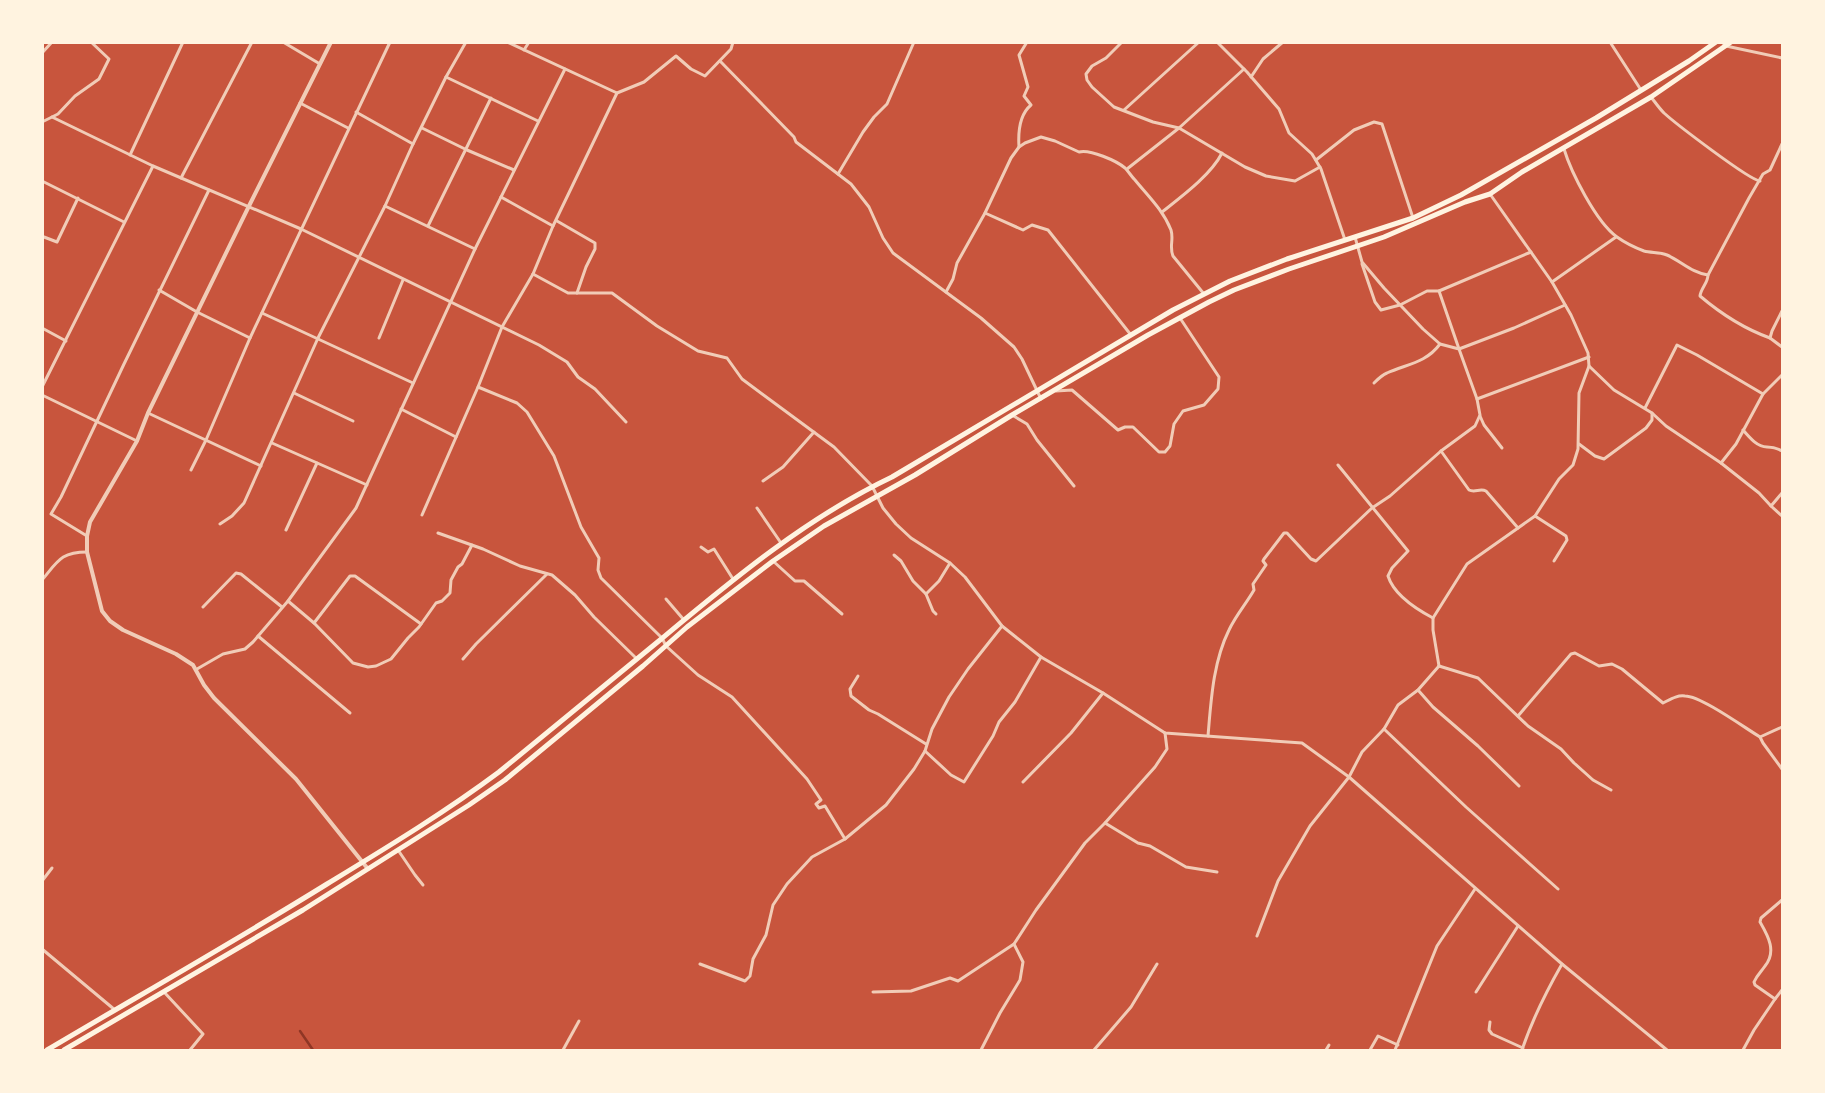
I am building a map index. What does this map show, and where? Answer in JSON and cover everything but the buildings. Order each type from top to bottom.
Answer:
[{"type":"main road","points":[[47,1050],[438,815],[485,782],[734,580],[819,518],[872,486],[892,477],[1173,310],[1230,281],[1271,265],[1414,218],[1492,178],[1642,90],[1716,42]]},
{"type":"main road","points":[[64,1050],[303,910],[469,805],[505,780],[687,627],[773,561],[824,526],[877,497],[1012,415],[1179,318],[1234,290],[1384,237],[1465,202],[1490,194],[1522,172],[1651,97],[1724,44],[1731,42]]},
{"type":"main road","points":[[802,530],[808,538]]},
{"type":"street","points":[[42,53],[52,42]]},
{"type":"street","points":[[42,122],[58,114],[75,96],[99,79],[109,59],[91,42]]},
{"type":"street","points":[[130,155],[183,42]]},
{"type":"street","points":[[181,178],[252,42]]},
{"type":"street","points":[[283,42],[320,64]]},
{"type":"street","points":[[331,42],[197,312],[148,413],[137,441],[90,522],[87,536],[87,552],[102,610],[110,621],[122,630],[186,659],[197,669],[204,684],[214,698],[296,780],[368,869]]},
{"type":"street","points":[[191,470],[250,338],[390,42]]},
{"type":"street","points":[[220,524],[232,516],[244,503],[318,338],[385,206],[412,144],[466,42]]},
{"type":"street","points":[[507,42],[617,93]]},
{"type":"street","points":[[524,50],[529,42]]},
{"type":"street","points":[[422,514],[478,387],[502,327],[533,274],[553,226],[617,93],[644,82],[676,56],[691,69],[705,76],[731,49],[733,42]]},
{"type":"street","points":[[838,174],[863,132],[887,104],[914,42]]},
{"type":"street","points":[[1019,147],[1018,132],[1026,109],[1031,105],[1024,96],[1028,87],[1018,55],[1027,42]]},
{"type":"street","points":[[1122,42],[1106,58],[1092,66],[1086,74],[1087,80],[1104,100],[1114,107],[1153,122],[1178,128],[1245,167],[1266,176],[1295,181],[1300,180],[1320,167]]},
{"type":"street","points":[[1124,110],[1199,42]]},
{"type":"street","points":[[1217,42],[1251,76],[1279,109],[1290,133],[1316,160],[1344,240]]},
{"type":"street","points":[[1251,76],[1263,59],[1283,42]]},
{"type":"street","points":[[1610,42],[1642,90]]},
{"type":"street","points":[[1724,44],[1782,58]]},
{"type":"street","points":[[720,61],[794,137],[796,142],[851,184],[869,207],[883,238],[893,253],[981,318],[1014,347],[1022,359],[1041,399]]},
{"type":"street","points":[[197,669],[223,654],[245,649],[258,636],[288,601],[356,508],[500,196],[564,68]]},
{"type":"street","points":[[1126,169],[1178,128],[1244,69]]},
{"type":"street","points":[[446,77],[538,121]]},
{"type":"street","points":[[1651,97],[1662,111],[1687,133],[1745,174],[1756,181],[1760,181]]},
{"type":"street","points":[[428,226],[491,98]]},
{"type":"street","points":[[300,103],[349,128]]},
{"type":"street","points":[[356,112],[412,144]]},
{"type":"street","points":[[52,117],[153,166],[301,229],[539,345],[567,362],[578,377],[596,389],[626,422]]},
{"type":"street","points":[[1316,160],[1354,130],[1374,122],[1382,124],[1414,218]]},
{"type":"street","points":[[422,128],[466,150],[514,170]]},
{"type":"street","points":[[946,292],[953,279],[957,263],[985,212],[1011,158],[1019,147],[1041,137],[1080,152],[1086,150],[1109,159],[1126,169],[1162,212],[1171,232],[1170,249],[1173,256],[1204,294]]},
{"type":"street","points":[[1782,144],[1770,170],[1763,174],[1700,293],[1700,296],[1746,328],[1770,338],[1782,347]]},
{"type":"street","points":[[1564,149],[1569,167],[1575,174],[1592,208],[1616,237],[1644,251],[1666,254],[1687,267],[1701,274],[1708,275]]},
{"type":"street","points":[[1162,212],[1181,198],[1218,162],[1222,153]]},
{"type":"street","points":[[42,388],[153,166]]},
{"type":"street","points":[[42,181],[124,222]]},
{"type":"street","points":[[87,536],[51,514],[61,497],[159,290],[209,190]]},
{"type":"street","points":[[1439,666],[1433,618],[1467,564],[1535,516],[1559,479],[1573,465],[1578,444],[1579,393],[1589,366],[1588,353],[1552,282],[1490,194]]},
{"type":"street","points":[[500,196],[553,226]]},
{"type":"street","points":[[42,238],[44,236],[57,242],[78,198]]},
{"type":"street","points":[[385,206],[475,249]]},
{"type":"street","points":[[985,212],[1023,230],[1032,225],[1048,230],[1061,244],[1077,268],[1092,283],[1131,336]]},
{"type":"street","points":[[557,221],[595,243],[595,249],[586,267],[577,293]]},
{"type":"street","points":[[1355,237],[1378,308],[1381,310],[1400,305],[1427,292],[1439,291],[1531,252]]},
{"type":"street","points":[[1552,282],[1616,237]]},
{"type":"street","points":[[1362,262],[1400,305],[1440,344],[1459,349],[1514,328],[1565,305]]},
{"type":"street","points":[[533,274],[568,293],[612,293],[657,326],[698,351],[727,358],[742,379],[834,447],[872,486],[877,497],[896,524],[911,538],[950,562],[965,577],[1002,626],[1040,657],[1103,692],[1165,733],[1302,744],[1349,777],[1475,890],[1667,1050]]},
{"type":"street","points":[[379,338],[404,280]]},
{"type":"street","points":[[159,290],[197,312],[250,338]]},
{"type":"street","points":[[1439,291],[1477,399],[1480,415],[1484,424],[1502,448]]},
{"type":"street","points":[[1770,338],[1782,311]]},
{"type":"street","points":[[262,313],[413,383]]},
{"type":"street","points":[[1054,391],[1072,390],[1118,430],[1125,427],[1133,427],[1159,452],[1165,452],[1170,446],[1174,424],[1183,411],[1204,405],[1218,389],[1219,377],[1179,318]]},
{"type":"street","points":[[42,328],[66,341]]},
{"type":"street","points":[[1374,383],[1385,373],[1420,362],[1434,353],[1440,344]]},
{"type":"street","points":[[1645,408],[1677,345],[1763,394]]},
{"type":"street","points":[[1477,399],[1589,357]]},
{"type":"street","points":[[1589,366],[1614,390],[1645,408],[1666,426],[1721,463],[1759,493],[1782,516]]},
{"type":"street","points":[[1721,463],[1736,444],[1763,394],[1782,375]]},
{"type":"street","points":[[478,387],[517,403],[527,412],[554,456],[581,527],[599,558],[598,570],[601,578],[662,638],[666,646],[698,675],[732,697],[807,779],[821,800],[816,804],[819,808],[825,806],[845,839]]},
{"type":"street","points":[[294,393],[353,421]]},
{"type":"street","points":[[42,396],[137,441]]},
{"type":"street","points":[[401,409],[456,437]]},
{"type":"street","points":[[148,413],[261,466]]},
{"type":"street","points":[[1578,444],[1595,456],[1604,459],[1646,428],[1652,420],[1652,413]]},
{"type":"street","points":[[1012,415],[1028,424],[1036,440],[1074,486]]},
{"type":"street","points":[[1208,736],[1212,693],[1219,658],[1228,631],[1254,590],[1253,584],[1266,566],[1263,561],[1264,559],[1284,533],[1287,532],[1311,559],[1316,561],[1372,508],[1390,496],[1441,451],[1475,426],[1480,415]]},
{"type":"street","points":[[1743,430],[1754,442],[1766,447],[1771,446],[1782,452]]},
{"type":"street","points":[[762,481],[783,467],[814,432]]},
{"type":"street","points":[[272,443],[367,485]]},
{"type":"street","points":[[1441,451],[1469,490],[1472,492],[1486,491],[1518,528]]},
{"type":"street","points":[[286,530],[317,463]]},
{"type":"street","points":[[1338,465],[1408,551],[1392,568],[1388,576],[1390,582],[1415,609],[1433,618]]},
{"type":"street","points":[[1771,506],[1782,493]]},
{"type":"street","points":[[757,508],[782,544]]},
{"type":"street","points":[[1535,516],[1566,536],[1567,540],[1554,561]]},
{"type":"street","points":[[438,533],[472,545],[520,566],[552,575],[575,595],[594,617],[637,659]]},
{"type":"street","points":[[288,601],[314,623],[354,663],[368,667],[376,666],[391,659],[436,603],[442,601],[450,593],[451,580],[472,545]]},
{"type":"street","points":[[701,547],[708,552],[714,549],[734,580]]},
{"type":"street","points":[[42,580],[66,554],[87,552]]},
{"type":"street","points":[[894,555],[901,561],[913,581],[926,594],[932,611],[936,614]]},
{"type":"street","points":[[773,561],[795,580],[804,580],[842,614]]},
{"type":"street","points":[[926,594],[939,581],[950,562]]},
{"type":"street","points":[[203,607],[236,572],[282,607]]},
{"type":"street","points":[[463,659],[547,574]]},
{"type":"street","points":[[314,623],[350,576],[355,576],[421,624]]},
{"type":"street","points":[[666,600],[684,620]]},
{"type":"street","points":[[700,964],[745,981],[750,976],[753,959],[766,935],[773,905],[787,884],[812,857],[845,839],[886,805],[914,769],[925,751],[932,729],[968,669],[1002,626]]},
{"type":"street","points":[[258,636],[350,712]]},
{"type":"street","points":[[1518,716],[1570,654],[1575,653],[1599,666],[1612,664],[1622,669],[1663,702],[1675,697],[1688,696],[1726,715],[1760,737],[1782,769]]},
{"type":"street","points":[[925,751],[951,776],[964,782],[1040,657]]},
{"type":"street","points":[[1257,936],[1278,881],[1305,834],[1349,777],[1362,752],[1384,729],[1398,705],[1418,690],[1439,666]]},
{"type":"street","points":[[1439,666],[1478,678],[1537,733],[1561,749],[1593,780],[1611,790]]},
{"type":"street","points":[[858,676],[850,689],[851,696],[869,710],[926,744]]},
{"type":"street","points":[[1418,690],[1433,707],[1478,746],[1519,786]]},
{"type":"street","points":[[1024,782],[1071,734],[1103,692]]},
{"type":"street","points":[[1760,737],[1782,727]]},
{"type":"street","points":[[1384,729],[1466,807],[1558,889]]},
{"type":"street","points":[[873,992],[911,991],[950,978],[958,981],[1014,944],[1036,910],[1085,843],[1155,766],[1167,749],[1165,733]]},
{"type":"street","points":[[1105,823],[1138,843],[1150,846],[1186,866],[1217,872]]},
{"type":"street","points":[[398,849],[423,885]]},
{"type":"street","points":[[42,881],[52,868]]},
{"type":"street","points":[[1395,1050],[1437,946],[1475,890]]},
{"type":"street","points":[[1775,999],[1755,985],[1754,982],[1757,974],[1766,965],[1771,945],[1768,935],[1760,922],[1761,918],[1782,900]]},
{"type":"street","points":[[1476,992],[1518,926]]},
{"type":"street","points":[[981,1050],[1020,980],[1023,962],[1014,944]]},
{"type":"street","points":[[42,950],[116,1010]]},
{"type":"street","points":[[1094,1050],[1131,1007],[1157,964]]},
{"type":"street","points":[[1490,1022],[1488,1030],[1492,1034],[1522,1049],[1549,986],[1562,964]]},
{"type":"street","points":[[1743,1050],[1782,990]]},
{"type":"street","points":[[164,992],[203,1034],[190,1050]]},
{"type":"street","points":[[563,1050],[579,1021]]},
{"type":"street","points":[[1370,1050],[1378,1036],[1398,1045]]},
{"type":"street","points":[[1326,1050],[1329,1045]]},
{"type":"waterway","points":[[300,1031],[313,1050]]}]
